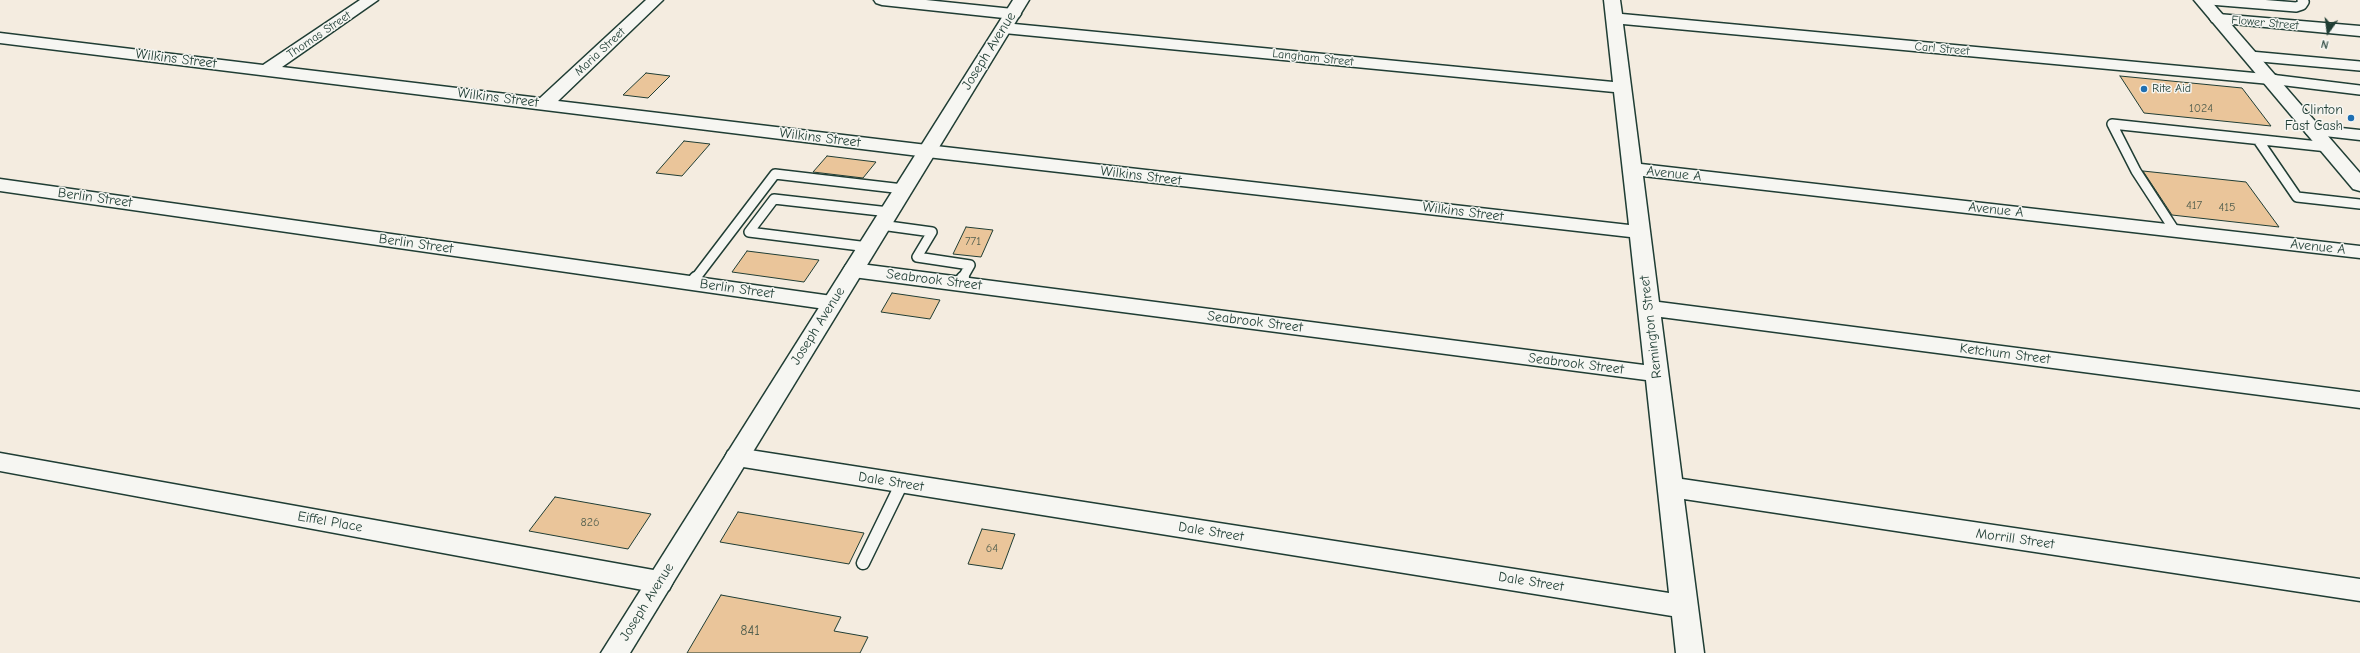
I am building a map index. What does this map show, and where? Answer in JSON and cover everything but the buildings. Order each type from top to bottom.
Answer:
[{"type":"street","name":"Thomas Street","points":[[267,70],[370,0]]},
{"type":"street","name":"Maria Street","points":[[545,103],[656,0]]},
{"type":"street","points":[[882,0],[1017,7]]},
{"type":"street","name":"Remington Street","points":[[1612,0],[1690,653]]},
{"type":"street","points":[[2202,0],[2360,185]]},
{"type":"street","name":"Joseph Avenue","points":[[615,653],[1017,7]]},
{"type":"street","name":"Carl Street","points":[[1614,18],[2270,79]]},
{"type":"street","name":"Flower Street","points":[[2218,19],[2360,31]]},
{"type":"street","name":"Langham Street","points":[[1004,28],[1623,88]]},
{"type":"street","name":"Wilkins Street","points":[[0,38],[545,103],[927,151],[1640,232]]},
{"type":"street","points":[[2313,130],[2360,135]]},
{"type":"street","name":"Avenue A","points":[[1632,169],[2360,252]]},
{"type":"street","name":"Berlin Street","points":[[0,185],[832,303]]},
{"type":"street","name":"Seabrook Street","points":[[853,270],[1657,374]]},
{"type":"street","name":"Ketchum Street","points":[[1649,308],[2360,400]]},
{"type":"street","name":"Dale Street","points":[[737,457],[1685,607]]},
{"type":"street","name":"Eiffel Place","points":[[0,462],[659,582]]},
{"type":"street","name":"Morrill Street","points":[[1670,487],[2360,590]]},
{"type":"lane","points":[[2210,0],[2296,7],[2302,5],[2304,2],[2302,0]]},
{"type":"lane","points":[[2250,56],[2360,66]]},
{"type":"lane","points":[[2270,79],[2360,90]]},
{"type":"lane","points":[[2175,231],[2136,171],[2112,124],[2328,147]]},
{"type":"lane","points":[[2258,140],[2297,197],[2360,204]]},
{"type":"lane","points":[[692,283],[775,174],[903,189]]},
{"type":"lane","points":[[868,247],[749,232],[774,199],[885,219],[932,232],[917,257],[970,265],[959,284]]},
{"type":"lane","points":[[863,563],[902,483]]},
{"type":"place","name":"Rite Aid","points":[[2144,89]]},
{"type":"place","name":"Clinton Fast Cash","points":[[2351,118]]}]
